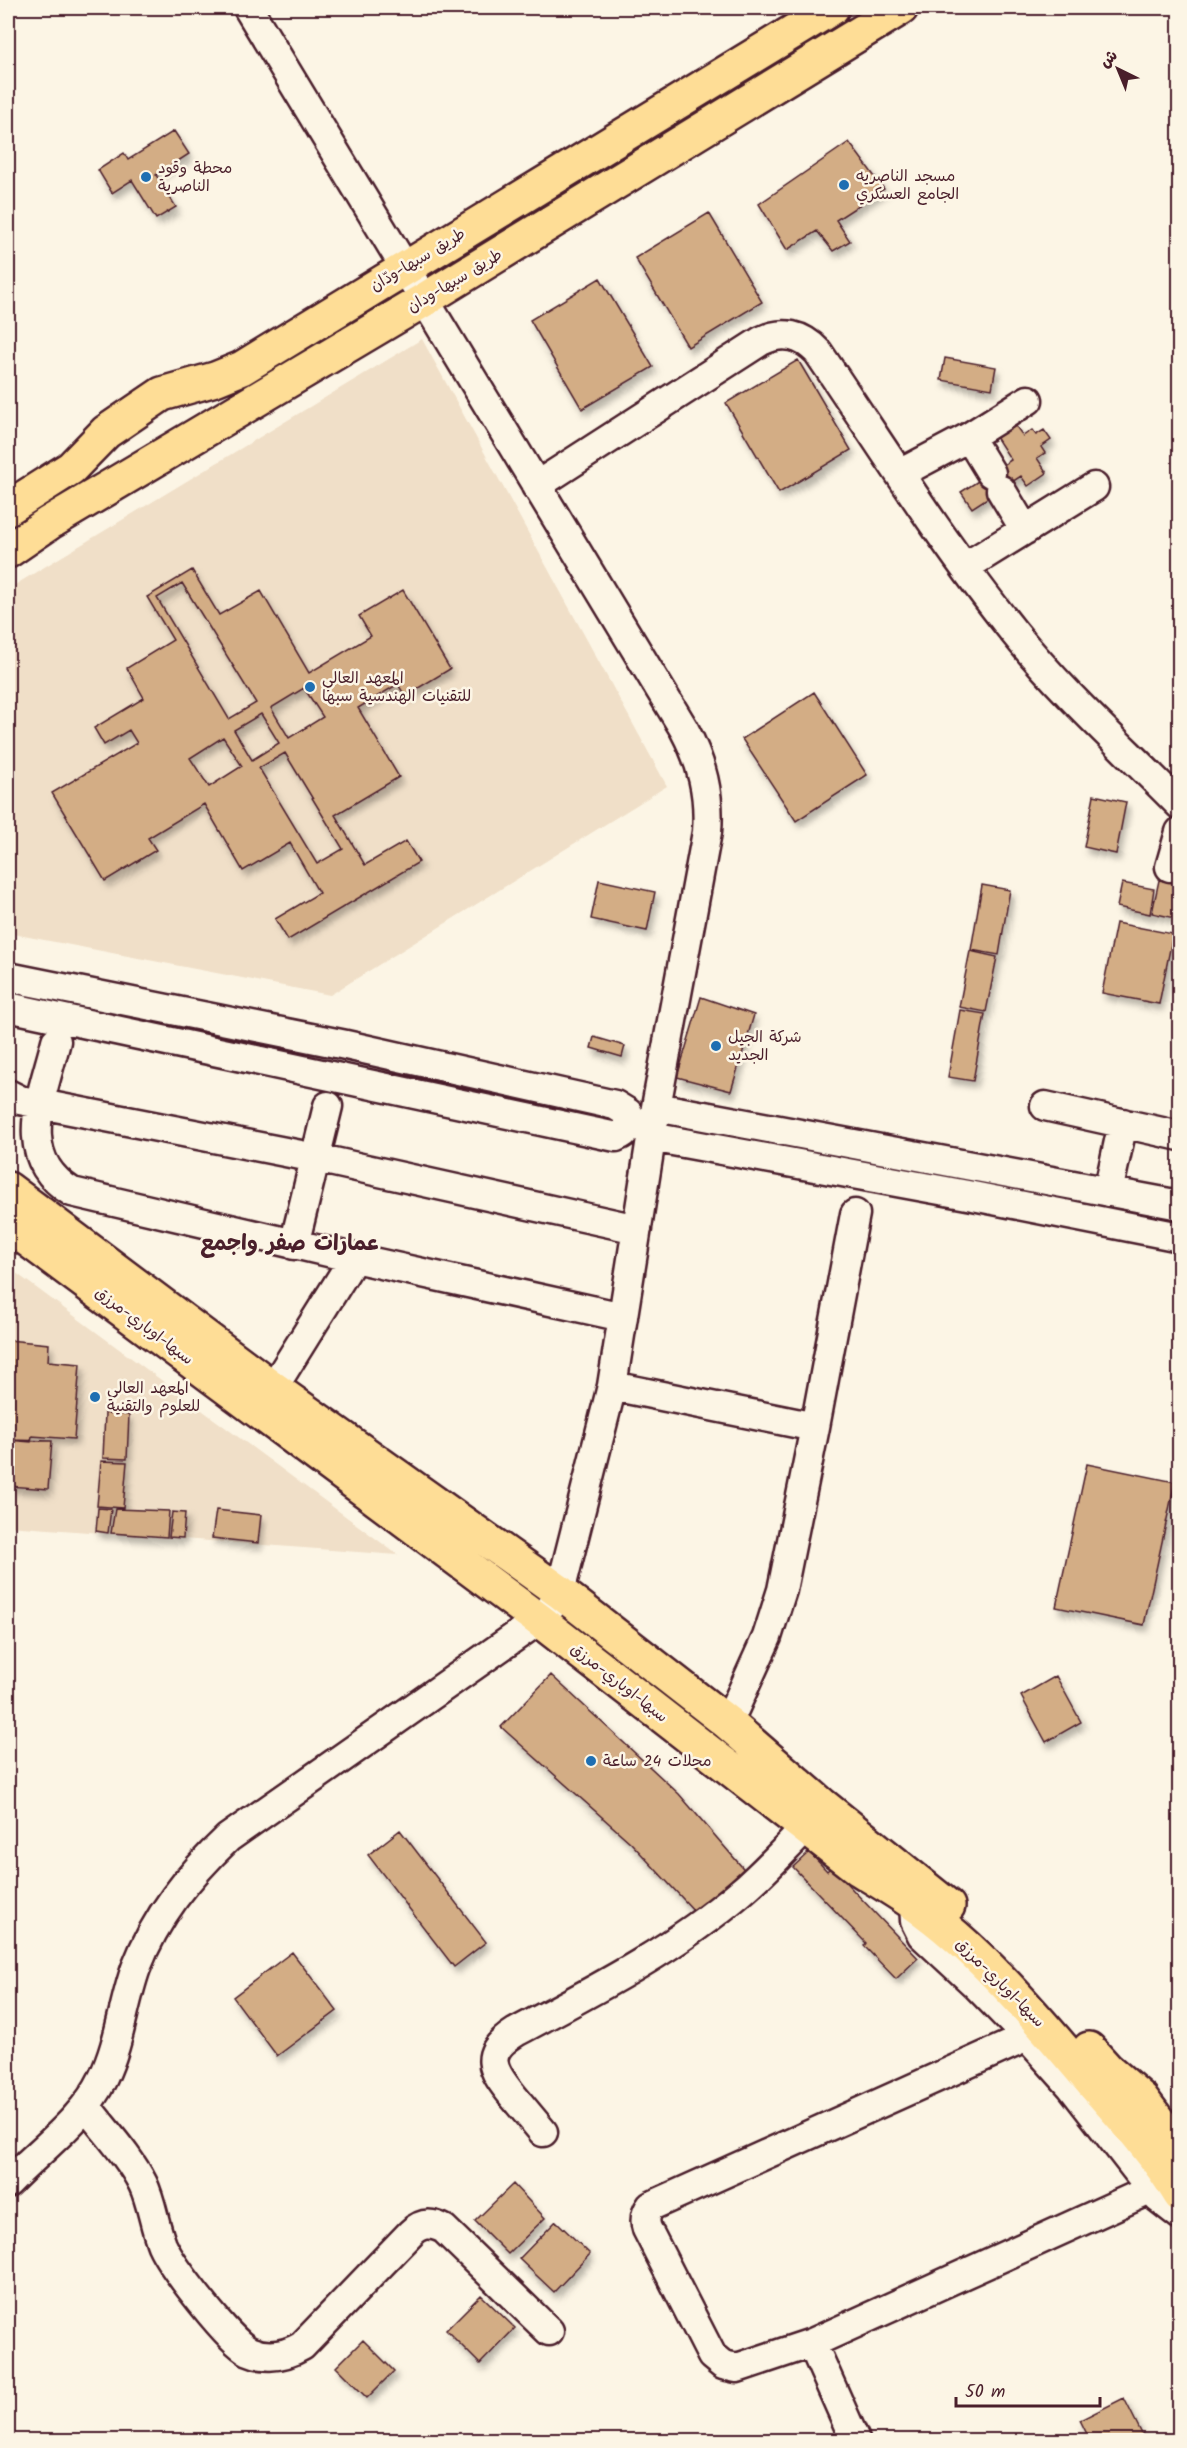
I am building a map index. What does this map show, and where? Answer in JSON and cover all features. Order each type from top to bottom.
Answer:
[{"type":"highway","name":"طريق سبها-ودان","points":[[8,551],[49,523],[424,300],[901,8]]},
{"type":"highway","name":"طريق سبها-ودّان","points":[[8,508],[71,468],[106,432],[162,394],[215,379],[242,368],[829,9]]},
{"type":"highway","points":[[829,9],[846,40]]},
{"type":"highway","name":"سبها-اوباري-مرزق","points":[[8,1189],[273,1388],[560,1592],[728,1723],[821,1804],[922,1882],[1004,1956],[1107,2069],[1142,2099],[1179,2150]]},
{"type":"highway","name":"سبها-اوباري-مرزق","points":[[8,1225],[539,1620],[859,1869],[914,1903],[954,1936],[1034,2016],[1144,2142],[1166,2192]]},
{"type":"street","points":[[8,2183],[86,2106],[103,2079],[114,2049],[136,1968],[155,1925],[176,1893],[201,1864],[228,1838],[539,1620],[560,1592],[612,1386],[656,1107],[708,822],[707,790],[702,769],[684,729],[248,8]]},
{"type":"street","points":[[536,486],[761,341],[785,335],[803,339],[818,352],[965,567],[1015,633],[1179,805]]},
{"type":"street","points":[[901,473],[969,437],[1028,400]]},
{"type":"street","points":[[969,437],[1025,530]]},
{"type":"street","points":[[965,567],[1094,487]]},
{"type":"street","points":[[1170,867],[1179,832]]},
{"type":"street","points":[[8,977],[346,1045],[620,1106],[628,1113],[629,1124],[625,1133],[616,1137],[8,1007]]},
{"type":"street","points":[[56,1041],[36,1130],[39,1155],[52,1177],[72,1192],[294,1245],[623,1317]]},
{"type":"street","points":[[338,1078],[346,1045]]},
{"type":"street","points":[[8,1094],[20,1100],[316,1158],[637,1229]]},
{"type":"street","points":[[294,1245],[328,1106]]},
{"type":"street","points":[[1045,1106],[1179,1136]]},
{"type":"street","points":[[656,1107],[1179,1205]]},
{"type":"street","points":[[1108,1192],[1123,1123]]},
{"type":"street","points":[[651,1137],[973,1196],[1179,1237]]},
{"type":"street","points":[[973,1196],[980,1168]]},
{"type":"street","points":[[1137,1228],[1142,1198]]},
{"type":"street","points":[[728,1723],[767,1637],[778,1606],[855,1215]]},
{"type":"street","points":[[273,1388],[354,1258]]},
{"type":"street","points":[[612,1386],[815,1427]]},
{"type":"street","points":[[543,2132],[497,2077],[494,2070],[494,2055],[502,2042],[516,2031],[618,1978],[663,1950],[742,1891],[806,1828]]},
{"type":"street","points":[[914,1903],[915,1921],[922,1935],[1027,2037],[1166,2192],[1167,2206],[1179,2215]]},
{"type":"street","points":[[1027,2037],[651,2206],[644,2221],[647,2229],[717,2362],[730,2368],[744,2367],[812,2343],[1166,2192]]},
{"type":"street","points":[[86,2106],[143,2184],[155,2227],[169,2258],[232,2338],[249,2351],[270,2356],[292,2352],[302,2346],[411,2233],[422,2225],[429,2224],[444,2229],[549,2331]]},
{"type":"street","points":[[812,2343],[855,2440]]},
{"type":"shaded area","name":"المعهد العالي للتقنيات الهندسية سبها","points":[[422,339],[667,786],[330,995],[8,933],[8,589]]},
{"type":"shaded area","name":"المعهد العالي للعلوم والتقنية","points":[[8,1267],[398,1555],[8,1526]]},
{"type":"building","points":[[174,131],[189,154],[156,175],[176,207],[156,219],[132,180],[112,193],[98,170],[124,153],[128,160]]},
{"type":"building","points":[[849,142],[884,189],[836,220],[850,241],[833,251],[817,231],[787,250],[759,204]]},
{"type":"building","points":[[709,213],[762,302],[688,347],[635,258]]},
{"type":"building","points":[[600,278],[653,367],[582,409],[530,320]]},
{"type":"building","points":[[945,358],[996,367],[992,389],[941,380]]},
{"type":"building","points":[[798,360],[851,450],[779,493],[726,403]]},
{"type":"building","points":[[1015,425],[1023,436],[1032,430],[1036,435],[1044,430],[1051,440],[1041,447],[1045,453],[1037,458],[1047,473],[1028,486],[1021,476],[972,508],[961,492],[1011,460],[996,437]]},
{"type":"building","points":[[192,570],[219,615],[261,591],[309,673],[371,636],[359,616],[403,590],[450,669],[405,696],[398,684],[358,708],[399,777],[335,815],[365,865],[406,841],[419,862],[288,940],[275,919],[319,893],[290,843],[243,871],[204,804],[148,838],[156,850],[105,881],[52,793],[137,743],[129,730],[104,745],[94,728],[144,698],[127,668],[173,640],[147,597]],"holes":[[[182,583],[256,703],[229,719],[157,598]],[[304,688],[323,717],[289,738],[271,708]],[[261,714],[279,743],[252,760],[234,730]],[[223,737],[242,766],[209,787],[190,758]],[[285,753],[343,849],[317,864],[259,768]]]},
{"type":"building","points":[[814,692],[867,775],[796,821],[742,739]]},
{"type":"building","points":[[1094,795],[1126,802],[1116,854],[1084,847]]},
{"type":"building","points":[[599,880],[655,892],[647,931],[591,919]]},
{"type":"building","points":[[1159,880],[1180,884],[1180,897],[1175,918],[1152,913]]},
{"type":"building","points":[[1122,883],[1154,889],[1150,914],[1117,907]]},
{"type":"building","points":[[982,885],[1010,890],[999,955],[971,950]]},
{"type":"building","points":[[1116,923],[1173,934],[1159,1004],[1102,993]]},
{"type":"building","points":[[970,951],[997,957],[986,1012],[959,1007]]},
{"type":"building","name":"شركة الجيل الجديد","points":[[701,997],[754,1015],[731,1091],[677,1077]]},
{"type":"building","points":[[960,1010],[985,1014],[973,1081],[948,1077]]},
{"type":"building","points":[[594,1037],[625,1046],[622,1057],[591,1048]]},
{"type":"building","points":[[8,1340],[49,1344],[48,1361],[80,1364],[74,1439],[32,1436],[31,1442],[8,1440]]},
{"type":"building","points":[[105,1413],[129,1415],[127,1459],[103,1458]]},
{"type":"building","points":[[8,1440],[52,1441],[48,1489],[9,1486],[8,1493]]},
{"type":"building","points":[[101,1461],[127,1462],[123,1508],[97,1506]]},
{"type":"building","points":[[1087,1464],[1175,1482],[1144,1625],[1056,1607]]},
{"type":"building","points":[[98,1508],[111,1509],[108,1533],[96,1531]]},
{"type":"building","points":[[115,1509],[169,1511],[167,1537],[111,1533]]},
{"type":"building","points":[[216,1510],[261,1515],[258,1543],[212,1538]]},
{"type":"building","points":[[172,1512],[185,1513],[183,1538],[169,1537]]},
{"type":"building","name":"محلات 24 ساعة","points":[[551,1675],[679,1794],[748,1874],[696,1913],[631,1843],[501,1727]]},
{"type":"building","points":[[1056,1676],[1081,1722],[1046,1742],[1021,1696]]},
{"type":"building","points":[[400,1830],[486,1942],[454,1967],[368,1855]]},
{"type":"building","points":[[809,1852],[827,1871],[831,1867],[918,1958],[896,1979],[864,1946],[866,1943],[793,1867]]},
{"type":"building","points":[[292,1952],[337,2011],[277,2056],[233,1997]]},
{"type":"building","points":[[513,2184],[545,2218],[508,2254],[475,2221]]},
{"type":"building","points":[[556,2221],[590,2254],[554,2292],[519,2259]]},
{"type":"building","points":[[481,2295],[515,2328],[480,2364],[446,2330]]},
{"type":"building","points":[[363,2340],[394,2371],[367,2398],[336,2367]]},
{"type":"building","points":[[1124,2398],[1145,2440],[1090,2440],[1080,2420]]},
{"type":"place","name":"محطة وقود الناصرية","points":[[146,177]]},
{"type":"place","name":"مسجد الناصريه الجامع العسكري","points":[[844,185]]},
{"type":"place","name":"المعهد العالي للتقنيات الهندسية سبها","points":[[310,687]]},
{"type":"place","name":"شركة الجيل الجديد","points":[[716,1046]]},
{"type":"place","name":"المعهد العالي للعلوم والتقنية","points":[[95,1397]]},
{"type":"place","name":"محلات 24 ساعة","points":[[591,1761]]},
{"type":"district","name":"عمارات صفر واجمع","points":[[290,1244]]}]
